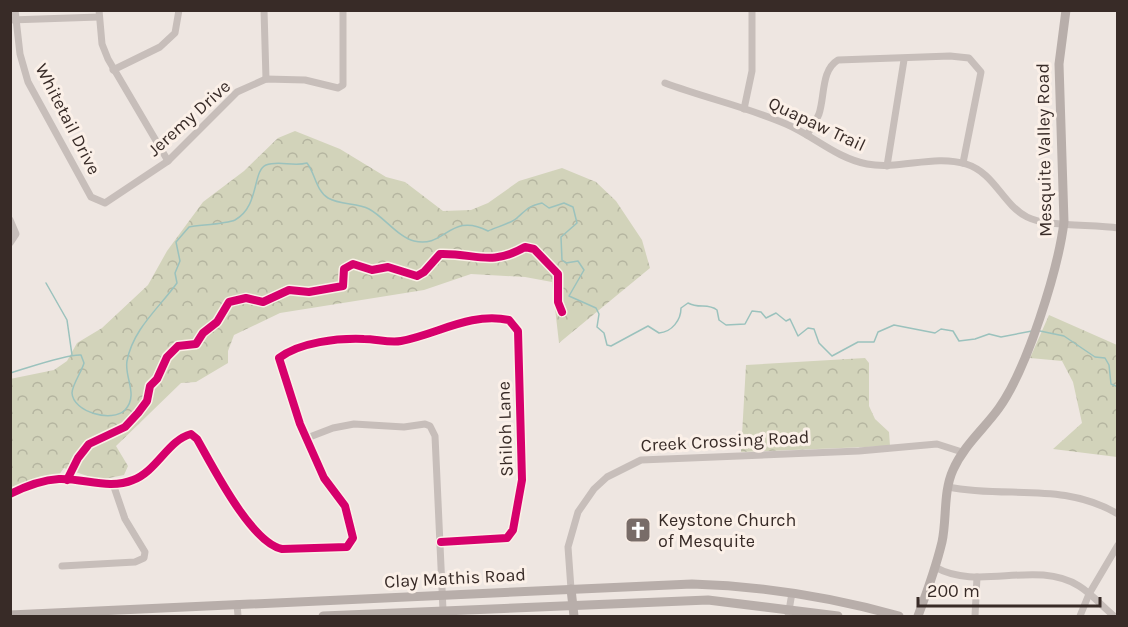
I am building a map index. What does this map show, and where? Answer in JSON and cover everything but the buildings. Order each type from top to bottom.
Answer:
[{"type":"main road","name":"Mesquite Valley Road","points":[[918,616],[942,542],[948,487],[962,452],[999,408],[1029,346],[1059,256],[1064,222],[1059,64],[1066,10]]},
{"type":"main road","name":"Clay Mathis Road","points":[[10,615],[157,612],[237,604],[692,584],[756,588],[828,598],[899,616]]},
{"type":"main road","name":"Creek Crossing Road","points":[[571,589],[574,616]]},
{"type":"main road","points":[[322,600],[323,616]]},
{"type":"main road","name":"Clay Mathis Road","points":[[323,616],[708,600],[788,612],[838,616]]},
{"type":"street","name":"Whitetail Drive","points":[[15,10],[13,20],[28,82],[91,197],[98,202]]},
{"type":"street","points":[[113,69],[160,47],[175,33],[179,10]]},
{"type":"street","points":[[264,10],[266,79]]},
{"type":"street","name":"Jeremy Drive","points":[[98,202],[109,202],[168,160],[237,92],[266,79],[305,80],[338,88],[344,85],[343,10]]},
{"type":"street","points":[[744,109],[752,71],[752,10]]},
{"type":"street","points":[[13,20],[99,14],[102,44],[113,69],[168,160]]},
{"type":"street","points":[[807,135],[819,113],[831,64],[838,60],[904,60],[950,56],[969,58],[981,72],[963,163]]},
{"type":"street","points":[[887,166],[904,60]]},
{"type":"street","name":"Quapaw Trail","points":[[665,83],[762,114],[807,135],[830,151],[865,164],[887,166],[948,160],[963,163],[985,173],[1009,201],[1027,217],[1118,228]]},
{"type":"street","points":[[10,220],[16,236],[10,243]]},
{"type":"street","name":"Shiloh Lane","points":[[308,438],[279,358],[304,347],[330,341],[351,338],[402,340],[463,321],[481,318],[500,318],[513,323],[518,331],[522,480],[513,530],[507,538],[441,542]]},
{"type":"street","points":[[10,494],[34,484],[59,479],[113,484],[133,480],[146,473],[179,440],[191,434],[197,439],[237,509],[273,545],[282,549],[347,547],[351,544],[353,534],[345,506],[324,478],[308,438],[333,428],[354,424],[377,427],[425,424],[430,426],[435,436],[443,610]]},
{"type":"street","name":"Creek Crossing Road","points":[[571,589],[568,547],[578,512],[594,489],[607,477],[641,460],[859,451],[937,444],[962,452]]},
{"type":"street","points":[[62,566],[135,562],[144,558],[145,552],[119,507],[113,484]]},
{"type":"street","points":[[948,487],[985,492],[1060,493],[1081,497],[1118,514]]},
{"type":"street","points":[[1080,616],[1089,594],[1118,545]]},
{"type":"street","points":[[935,567],[955,576],[1041,575],[1069,582],[1089,594],[1114,616]]},
{"type":"street","points":[[975,616],[977,577]]},
{"type":"street","points":[[788,612],[792,593]]},
{"type":"street","points":[[237,604],[238,616]]},
{"type":"green space","points":[[295,131],[340,149],[386,177],[405,182],[443,211],[471,210],[488,203],[519,181],[562,168],[596,182],[616,201],[642,240],[650,268],[559,343],[552,282],[525,277],[471,274],[424,290],[280,313],[234,335],[228,351],[228,363],[196,382],[181,383],[116,446],[128,466],[124,475],[99,480],[64,468],[58,476],[11,491],[10,379],[54,370],[67,361],[77,343],[102,328],[148,285],[167,251],[203,202],[244,171],[278,138]]},
{"type":"green space","points":[[1049,315],[1117,345],[1117,457],[1053,449],[1082,423],[1073,382],[1062,361],[1030,358]]},
{"type":"green space","points":[[865,358],[869,363],[869,406],[875,419],[889,432],[890,446],[741,452],[746,365]]},
{"type":"waterway","points":[[10,373],[57,359],[81,355],[84,363],[72,390],[74,400],[79,406],[94,414],[111,416],[125,410],[131,398],[127,367],[130,349],[148,319],[177,283],[175,273],[180,261],[176,242],[189,227],[231,221],[243,214],[252,198],[262,169],[266,165],[276,163],[307,163],[318,186],[328,198],[369,209],[402,235],[414,241],[433,240],[456,227],[465,225],[488,231],[516,219],[528,208],[542,203],[549,208],[564,203],[573,207],[577,223],[561,237],[562,260],[566,263],[578,261],[584,270],[569,296],[596,308],[599,314],[597,327],[604,333],[607,345],[611,346],[648,326],[659,333],[672,328],[681,308],[688,303],[714,308],[717,310],[719,320],[726,325],[745,324],[752,311],[761,312],[766,318],[776,313],[786,321],[790,319],[798,336],[808,328],[814,329],[819,343],[832,356],[858,342],[874,342],[878,332],[894,325],[935,333],[941,329],[953,331],[959,341],[989,334],[1001,337],[1032,331]]},
{"type":"waterway","points":[[46,283],[67,320],[72,355]]},
{"type":"waterway","points":[[1040,331],[1064,336],[1095,357],[1105,358],[1109,365],[1111,384],[1118,387]]},
{"type":"cycle path","points":[[67,480],[78,458],[89,444],[125,427],[138,413],[147,401],[150,386],[157,379],[167,357],[178,346],[196,344],[203,333],[217,322],[229,302],[246,298],[263,302],[289,290],[309,292],[343,286],[344,269],[353,264],[372,270],[388,267],[417,276],[424,272],[440,254],[492,258],[513,253],[525,247],[534,249],[558,274],[558,302],[562,312]]},
{"type":"cycle path","points":[[10,494],[34,484],[53,480],[124,483],[141,476],[176,442],[191,434],[197,439],[222,484],[245,518],[270,544],[282,549],[347,547],[353,538],[345,506],[324,478],[300,424],[279,358],[297,348],[331,340],[401,341],[467,321],[495,318],[509,320],[518,331],[522,480],[513,530],[507,538],[441,542]]},
{"type":"place","name":"Keystone Church of Mesquite","points":[[638,530]]}]
